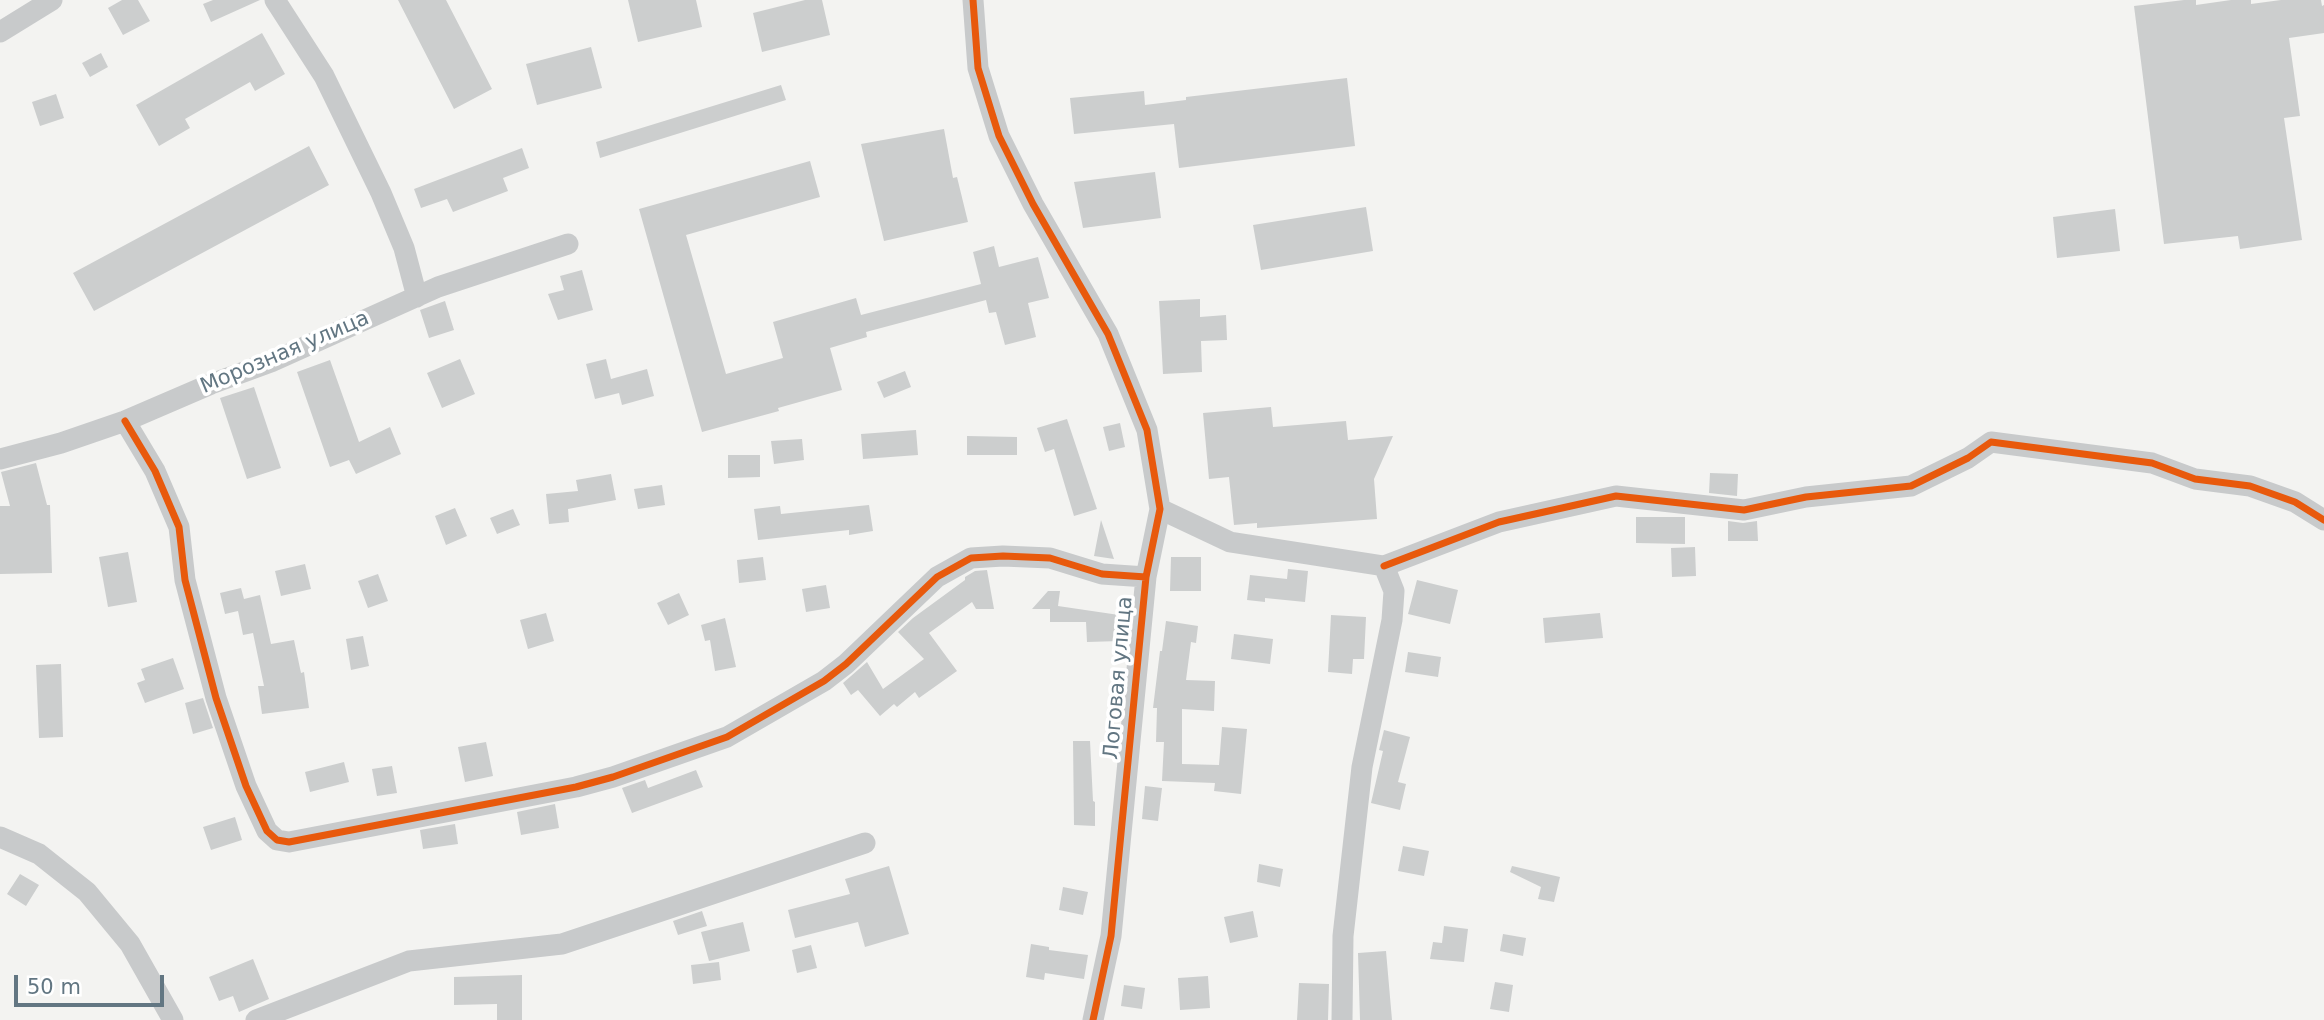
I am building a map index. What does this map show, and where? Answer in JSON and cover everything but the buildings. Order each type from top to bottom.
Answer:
[{"type":"street","points":[[0,32],[52,0]]},
{"type":"street","points":[[275,0],[324,76],[381,193],[404,248],[417,297]]},
{"type":"street","name":"Логовая улица","points":[[973,0],[978,68],[999,136],[1033,204],[1108,334],[1147,429],[1160,509],[1146,577],[1111,936],[1093,1020]]},
{"type":"street","name":"Морозная улица","points":[[0,459],[61,443],[125,421],[271,362],[438,287],[568,244]]},
{"type":"street","points":[[125,421],[155,471],[179,527],[185,580],[202,646],[216,698],[246,786],[267,831],[277,840],[289,842],[576,786],[613,777],[727,737],[824,681],[846,664],[937,577],[971,558],[1050,558],[1102,574],[1146,577]]},
{"type":"street","points":[[1160,509],[1230,542],[1384,566],[1500,522],[1616,496],[1744,510],[1806,497],[1911,486],[1968,458],[1991,442],[2152,463],[2195,479],[2250,486],[2295,502],[2324,520]]},
{"type":"street","points":[[1342,1020],[1343,936],[1362,768],[1392,620],[1394,591],[1384,566]]},
{"type":"street","points":[[0,837],[39,854],[87,892],[130,944],[173,1020]]},
{"type":"street","points":[[256,1020],[409,961],[562,944],[865,843]]},
{"type":"cycle path","points":[[973,0],[978,68],[999,136],[1033,204],[1108,334],[1147,430],[1160,509],[1146,577],[1111,936],[1093,1020]]},
{"type":"cycle path","points":[[125,421],[155,471],[179,527],[185,580],[216,698],[246,786],[267,831],[277,840],[289,842],[576,787],[613,777],[727,737],[824,681],[846,664],[937,577],[971,558],[1050,558],[1102,574],[1146,577]]},
{"type":"cycle path","points":[[1384,566],[1499,522],[1616,496],[1744,510],[1806,497],[1911,486],[1968,458],[1991,442],[2152,463],[2195,479],[2250,486],[2295,502],[2324,520]]}]
